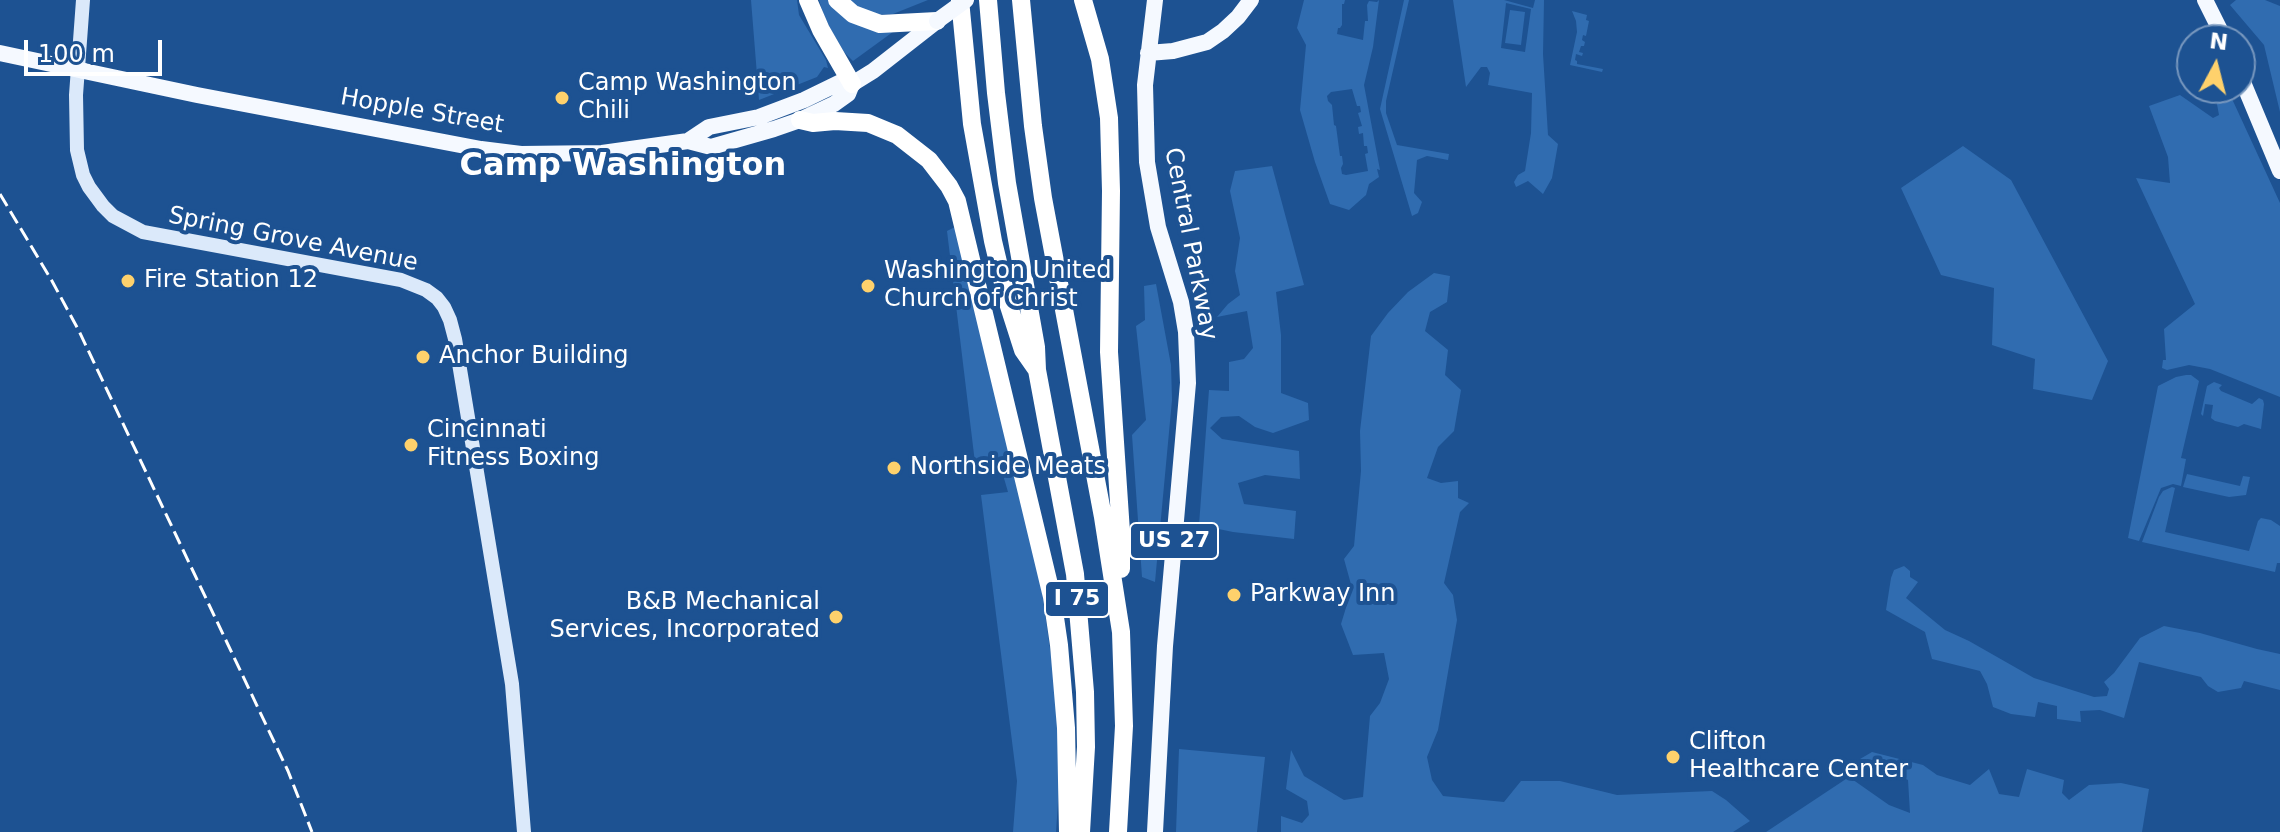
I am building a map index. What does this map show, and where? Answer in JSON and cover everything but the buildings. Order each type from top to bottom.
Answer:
[{"type":"highway","points":[[808,0],[821,30],[852,84]]},
{"type":"highway","points":[[837,0],[853,14],[880,24],[937,21]]},
{"type":"highway","points":[[963,0],[972,124],[993,241],[1023,350],[1037,370]]},
{"type":"highway","name":"I 75","points":[[988,0],[1002,146],[1036,347],[1037,370],[1068,533],[1081,631],[1086,747],[1081,832]]},
{"type":"highway","name":"I 75","points":[[1021,0],[1043,198],[1106,531],[1121,632],[1124,726],[1118,832]]},
{"type":"highway","points":[[1083,0],[1100,59],[1109,118],[1109,352],[1121,532],[1121,632]]},
{"type":"highway","points":[[800,120],[813,123],[868,123],[897,135],[929,160],[957,201],[1052,597],[1064,699],[1068,832]]},
{"type":"main road","name":"Spring Grove Avenue","points":[[83,0],[76,95],[77,150],[89,187],[113,216],[143,232],[401,280],[426,290],[444,307],[455,339],[512,684],[524,832]]},
{"type":"main road","name":"Hopple Street","points":[[0,53],[471,147],[521,154],[602,153],[688,141],[711,147],[800,120],[848,94],[852,84],[963,0]]},
{"type":"main road","name":"Central Parkway","points":[[1155,0],[1145,107],[1147,162],[1158,227],[1181,302],[1188,383],[1165,646],[1155,832]]},
{"type":"main road","points":[[1148,53],[1173,51],[1207,42],[1231,24],[1251,0]]},
{"type":"main road","points":[[2205,0],[2217,24]]},
{"type":"main road","name":"Hopple Street","points":[[688,141],[709,127],[759,117],[841,82],[852,84]]},
{"type":"main road","points":[[2252,104],[2280,171]]},
{"type":"shaded area","points":[[751,0],[797,0],[799,15],[828,68],[824,67],[817,77],[759,100]]},
{"type":"shaded area","points":[[819,0],[830,0],[897,29],[853,61],[830,28]]},
{"type":"shaded area","points":[[848,0],[928,0],[893,14],[874,15]]},
{"type":"shaded area","points":[[1304,0],[1345,0],[1342,4],[1342,25],[1337,34],[1363,40],[1365,21],[1368,21],[1367,5],[1369,1],[1379,0],[1364,85],[1379,177],[1369,184],[1366,195],[1349,210],[1330,204],[1300,110],[1306,45],[1297,28]],"holes":[[[1352,89],[1357,106],[1360,106],[1361,112],[1358,113],[1362,126],[1358,127],[1359,134],[1363,133],[1364,146],[1367,146],[1368,171],[1346,175],[1342,174],[1342,156],[1332,105],[1327,96],[1331,92]]]},
{"type":"shaded area","points":[[1404,0],[1409,0],[1386,113],[1397,145],[1449,154],[1448,160],[1427,156],[1417,160],[1414,193],[1422,202],[1418,213],[1412,216],[1380,109]]},
{"type":"shaded area","points":[[1453,0],[1504,0],[1533,8],[1535,0],[1544,0],[1543,54],[1548,135],[1558,144],[1552,178],[1543,194],[1528,181],[1516,187],[1514,182],[1525,171],[1531,133],[1532,93],[1488,85],[1490,73],[1487,67],[1481,67],[1466,87]],"holes":[[[1506,3],[1531,9],[1525,52],[1501,48]]]},
{"type":"shaded area","points":[[2236,0],[2265,0],[2280,6],[2280,112],[2264,45],[2256,36],[2256,24],[2246,24],[2230,5]]},
{"type":"shaded area","points":[[1510,10],[1525,12],[1521,45],[1505,43]]},
{"type":"shaded area","points":[[1572,11],[1587,15],[1586,20],[1589,21],[1582,40],[1584,46],[1579,52],[1583,53],[1582,56],[1576,54],[1575,60],[1577,64],[1603,69],[1602,72],[1570,65],[1577,32]]},
{"type":"shaded area","points":[[2176,96],[2176,104],[2193,104],[2213,118],[2219,115],[2217,104],[2234,104],[2280,203],[2280,397],[2210,369],[2189,365],[2167,370],[2162,368],[2163,360],[2166,360],[2164,329],[2195,304],[2136,178],[2170,183],[2168,157],[2149,106]]},
{"type":"shaded area","points":[[1963,146],[2011,180],[2108,361],[2092,400],[2033,389],[2035,359],[1992,345],[1994,288],[1941,275],[1901,188]]},
{"type":"shaded area","points":[[1272,166],[1304,285],[1276,292],[1281,335],[1281,393],[1308,403],[1309,420],[1273,433],[1255,427],[1239,416],[1221,417],[1210,428],[1222,439],[1299,451],[1300,479],[1265,475],[1238,483],[1244,504],[1296,511],[1294,539],[1199,525],[1209,390],[1229,391],[1229,362],[1244,359],[1253,348],[1247,311],[1217,317],[1240,295],[1235,271],[1240,238],[1230,191],[1235,171]]},
{"type":"shaded area","points":[[957,226],[1040,578],[1055,684],[1060,773],[1056,832],[1013,832],[1017,781],[981,495],[1008,492],[1001,468],[976,471],[947,231]]},
{"type":"shaded area","points":[[1434,273],[1450,276],[1447,302],[1430,312],[1425,331],[1448,350],[1445,375],[1461,390],[1454,431],[1438,447],[1427,478],[1441,483],[1458,481],[1458,498],[1469,503],[1460,512],[1444,583],[1453,595],[1457,620],[1438,730],[1427,757],[1432,780],[1443,796],[1504,802],[1521,781],[1560,781],[1617,795],[1712,791],[1750,821],[1733,832],[1281,832],[1281,816],[1302,823],[1309,815],[1307,801],[1286,789],[1291,750],[1304,776],[1344,800],[1363,797],[1370,716],[1380,703],[1389,679],[1384,653],[1353,655],[1341,624],[1352,588],[1344,559],[1354,546],[1361,471],[1360,431],[1371,336],[1408,292]]},
{"type":"shaded area","points":[[1156,284],[1171,365],[1172,400],[1155,582],[1142,577],[1132,435],[1146,420],[1136,326],[1145,320],[1144,286]]},
{"type":"shaded area","points":[[2186,375],[2199,381],[2181,458],[2186,459],[2181,486],[2173,484],[2161,488],[2139,541],[2128,538],[2158,386]]},
{"type":"shaded area","points":[[2214,382],[2222,385],[2219,388],[2221,391],[2252,404],[2259,398],[2263,400],[2261,429],[2215,421],[2211,418],[2213,405],[2205,404],[2203,416],[2201,414],[2207,386]]},
{"type":"shaded area","points":[[2187,474],[2240,486],[2243,476],[2250,477],[2246,495],[2229,497],[2183,487]]},
{"type":"shaded area","points":[[2175,488],[2165,532],[2249,551],[2258,521],[2261,518],[2271,520],[2280,526],[2280,563],[2277,563],[2275,572],[2142,542],[2159,497]]},
{"type":"shaded area","points":[[1904,566],[1910,571],[1910,577],[1918,582],[1906,598],[1945,630],[2034,678],[2094,697],[2107,696],[2109,689],[2104,682],[2140,638],[2164,626],[2280,654],[2280,690],[2244,681],[2241,688],[2218,692],[2201,677],[2139,662],[2124,718],[2100,710],[2080,711],[2081,722],[2057,719],[2057,706],[2038,702],[2035,717],[2011,714],[1993,707],[1980,671],[1932,659],[1925,632],[1886,610],[1894,570]]},
{"type":"shaded area","points":[[1179,749],[1265,757],[1257,832],[1176,832]]},
{"type":"shaded area","points":[[1872,752],[1923,765],[1937,775],[1970,785],[1989,769],[1999,794],[2019,797],[2027,769],[2064,780],[2062,793],[2069,800],[2089,785],[2121,783],[2149,789],[2142,832],[1766,832],[1849,777],[1889,805],[1910,813],[1908,780],[1860,759]]},
{"type":"railway","points":[[0,194],[79,331],[288,771],[312,832]]},
{"type":"place","name":"Camp Washington Chili","points":[[562,98]]},
{"type":"place","name":"Fire Station 12","points":[[128,281]]},
{"type":"place","name":"Washington United Church of Christ","points":[[868,286]]},
{"type":"place","name":"Anchor Building","points":[[423,357]]},
{"type":"place","name":"Cincinnati Fitness Boxing","points":[[411,445]]},
{"type":"place","name":"Northside Meats","points":[[894,468]]},
{"type":"place","name":"Parkway Inn","points":[[1234,595]]},
{"type":"place","name":"B&B Mechanical Services, Incorporated","points":[[836,617]]},
{"type":"place","name":"Clifton Healthcare Center","points":[[1673,757]]},
{"type":"district","name":"Camp Washington","points":[[623,167]]}]
